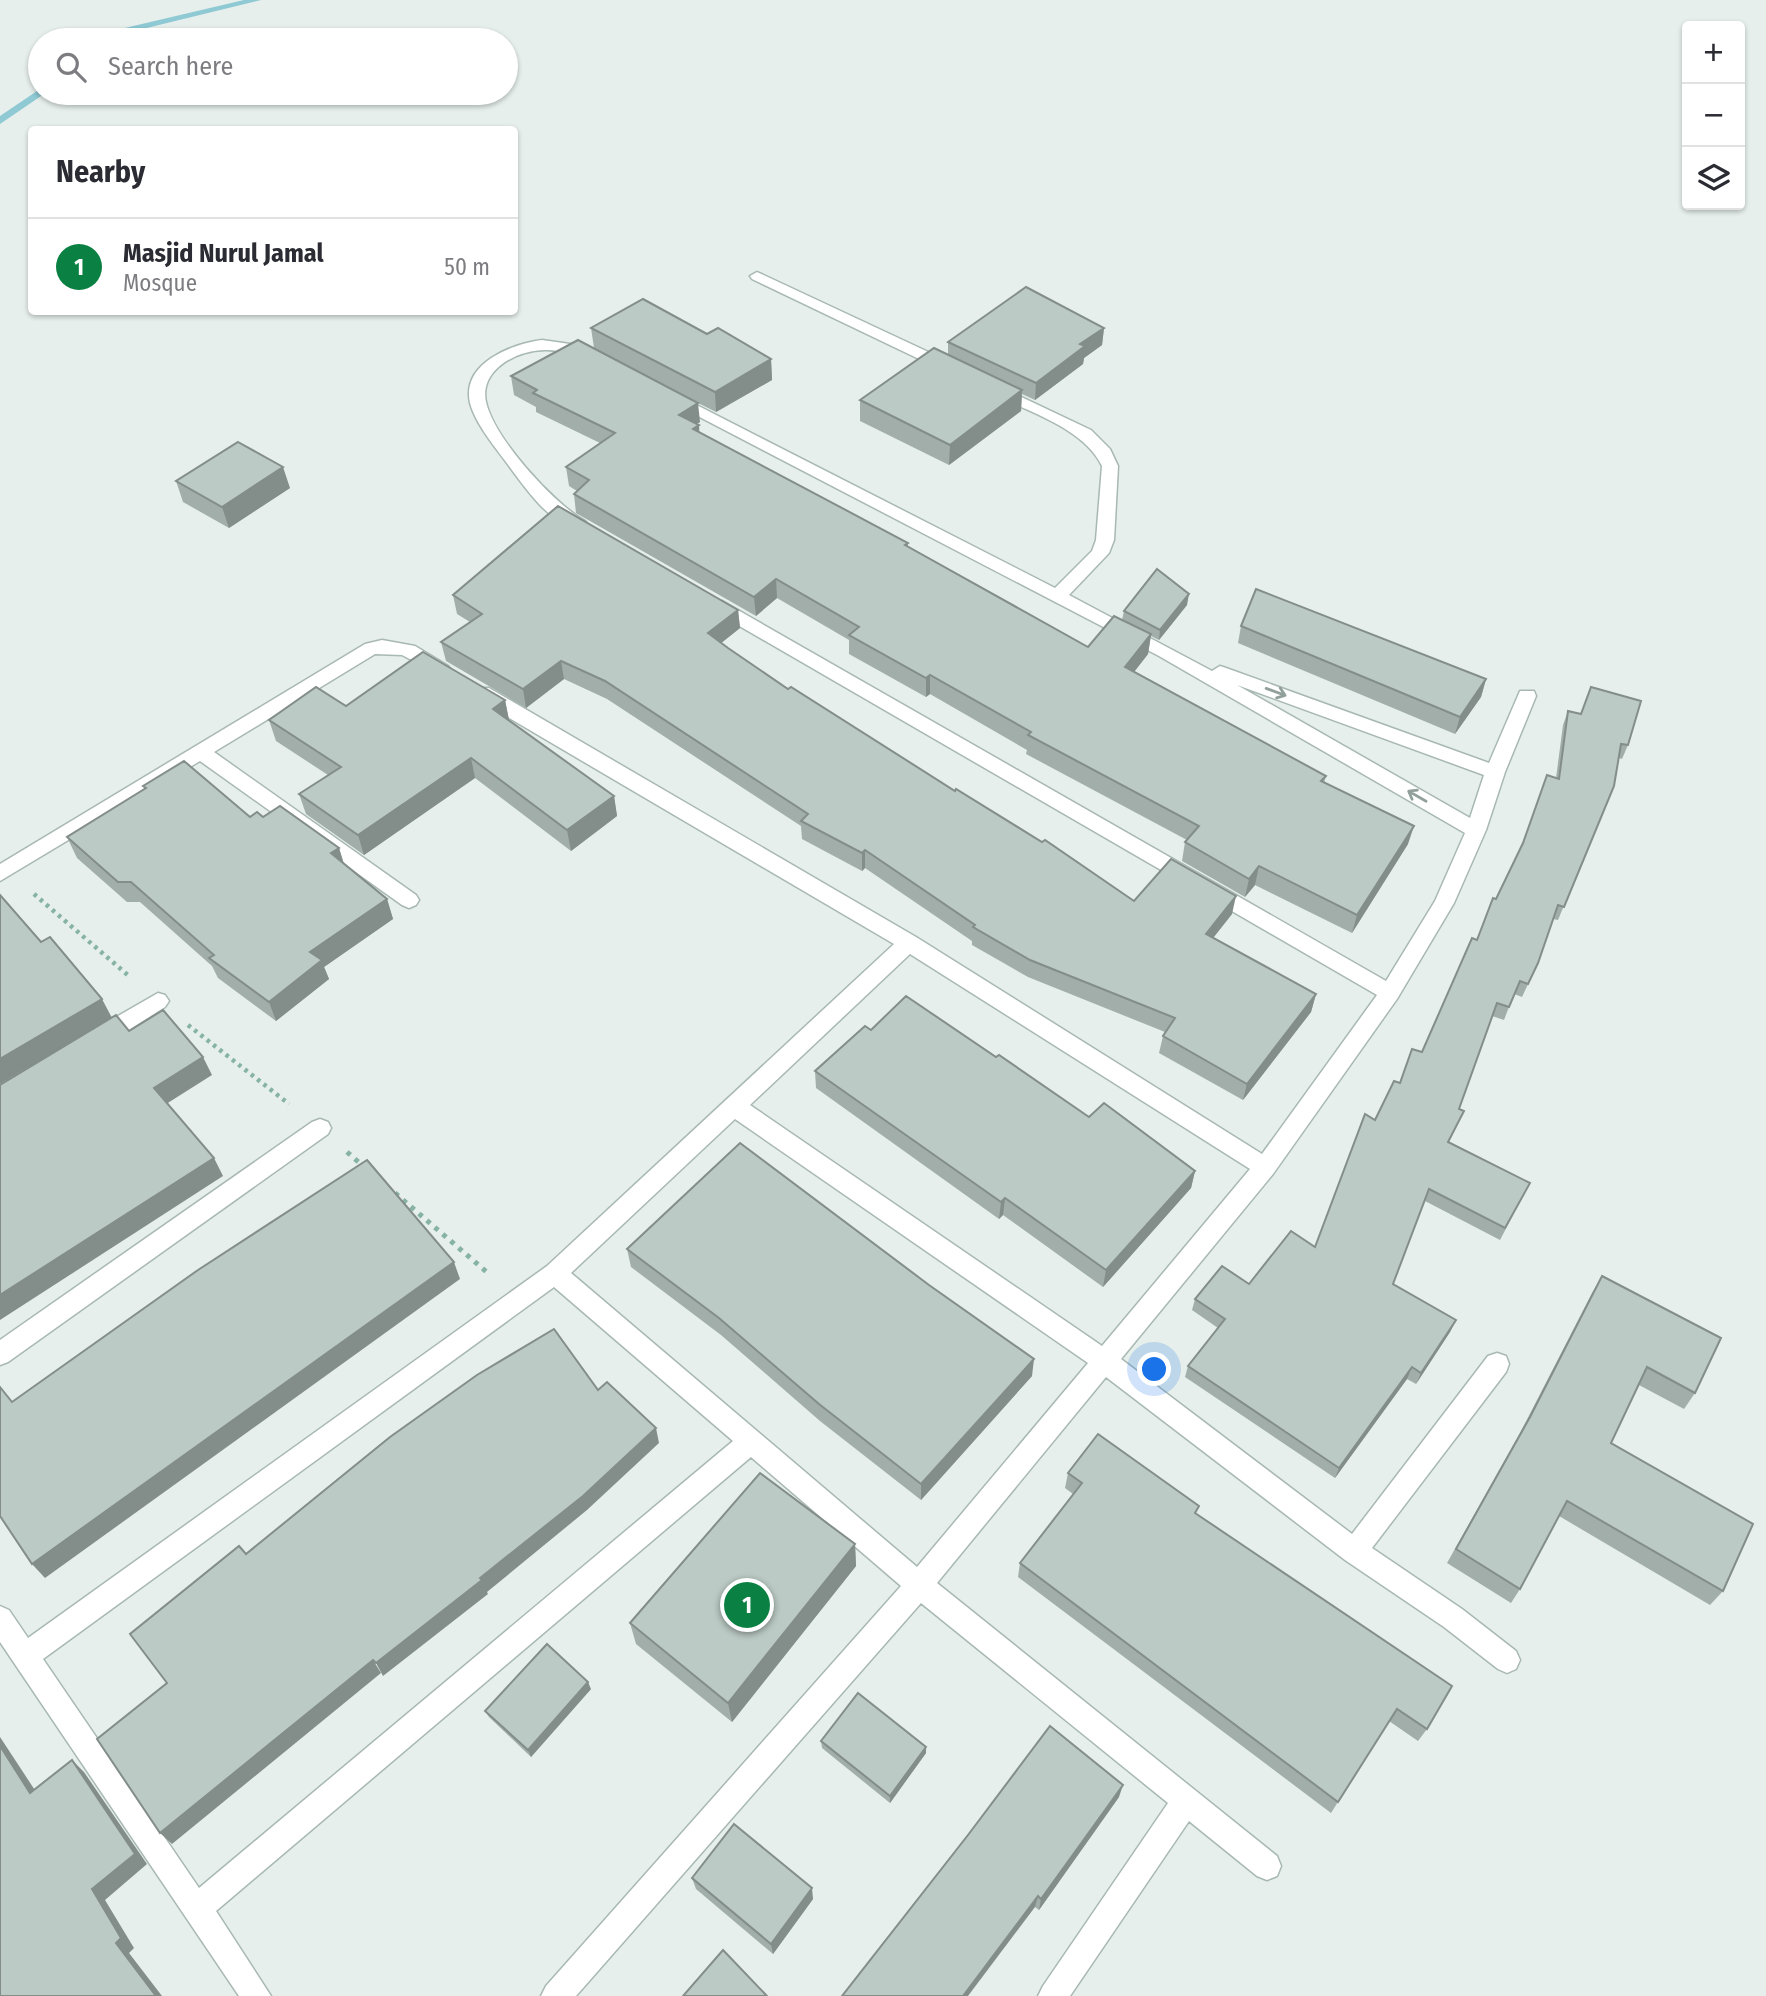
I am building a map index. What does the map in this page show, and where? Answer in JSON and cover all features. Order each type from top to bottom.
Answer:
[{"type":"street","points":[[757,276],[959,372]]},
{"type":"street","points":[[594,534],[552,506],[534,485],[484,419],[477,391],[479,381],[489,367],[522,348],[561,346],[586,353],[605,363]]},
{"type":"street","points":[[984,384],[1084,433],[1104,453],[1110,466],[1107,529],[1100,552],[1057,597]]},
{"type":"street","points":[[653,388],[1165,652],[1476,830]]},
{"type":"street","points":[[703,597],[1390,993]]},
{"type":"street","points":[[3,872],[371,648],[387,645],[404,647],[909,943],[1265,1167]]},
{"type":"street","points":[[1165,652],[1495,772]]},
{"type":"street","points":[[556,1996],[919,1585],[1265,1167],[1390,993],[1444,903],[1476,830],[1495,772],[1527,696]]},
{"type":"street","points":[[200,752],[409,900]]},
{"type":"street","points":[[25,1656],[555,1273],[909,943]]},
{"type":"street","points":[[79,1050],[158,1002]]},
{"type":"street","points":[[734,1106],[1104,1361],[1354,1550],[1453,1618],[1507,1660]]},
{"type":"street","points":[[0,1354],[320,1128]]},
{"type":"street","points":[[555,1273],[919,1585],[1267,1866]]},
{"type":"street","points":[[1354,1550],[1497,1364]]},
{"type":"street","points":[[196,1909],[751,1442]]},
{"type":"street","points":[[0,1619],[256,1996]]},
{"type":"street","points":[[1053,1996],[1185,1802]]},
{"type":"path","points":[[3,872],[158,1002],[320,1128],[372,1173]]},
{"type":"path","points":[[393,1192],[518,1300]]},
{"type":"building","points":[[1026,287],[1104,328],[1080,344],[1085,346],[1036,383],[948,342]]},
{"type":"building","points":[[643,299],[707,334],[718,328],[771,359],[715,392],[591,328]]},
{"type":"building","points":[[578,340],[698,403],[679,415],[699,425],[693,429],[908,543],[905,545],[1088,647],[1114,616],[1151,634],[1125,667],[1326,776],[1321,781],[1414,826],[1357,915],[1259,866],[1249,879],[1185,842],[1199,826],[1028,735],[1031,732],[930,675],[926,678],[849,635],[859,627],[776,579],[754,597],[574,494],[589,480],[566,467],[615,433],[533,393],[537,390],[511,376]]},
{"type":"building","points":[[934,348],[1022,390],[950,445],[860,400]]},
{"type":"building","points":[[238,442],[283,467],[222,507],[176,481]]},
{"type":"building","points":[[558,506],[738,610],[708,633],[728,648],[788,689],[791,687],[955,791],[956,789],[1042,842],[1045,840],[1134,901],[1171,859],[1236,896],[1206,934],[1316,994],[1247,1084],[1163,1036],[1175,1018],[1030,960],[973,927],[975,925],[865,850],[862,853],[801,821],[808,814],[605,681],[561,661],[523,689],[441,642],[482,614],[453,595]]},
{"type":"building","points":[[1157,569],[1189,594],[1160,630],[1124,611]]},
{"type":"building","points":[[1256,589],[1486,679],[1460,717],[1241,626]]},
{"type":"building","points":[[423,652],[505,700],[493,709],[614,796],[567,830],[471,758],[358,835],[299,794],[341,767],[269,720],[316,687],[346,706]]},
{"type":"building","points":[[1591,687],[1641,701],[1628,745],[1621,744],[1614,786],[1564,907],[1558,905],[1528,984],[1520,981],[1509,1007],[1497,1003],[1459,1109],[1464,1111],[1448,1142],[1530,1183],[1505,1228],[1429,1189],[1393,1284],[1456,1320],[1421,1373],[1412,1367],[1339,1468],[1188,1366],[1225,1319],[1195,1299],[1222,1266],[1249,1284],[1291,1231],[1315,1247],[1365,1114],[1375,1120],[1394,1081],[1400,1083],[1412,1049],[1422,1052],[1472,938],[1477,940],[1493,898],[1496,899],[1523,843],[1547,775],[1559,779],[1568,711],[1581,714]]},
{"type":"building","points":[[184,761],[250,817],[257,812],[263,817],[280,806],[339,848],[331,853],[387,899],[310,952],[322,960],[269,1002],[209,958],[214,955],[131,882],[118,882],[67,837]]},
{"type":"building","points":[[0,895],[41,942],[50,937],[102,999],[0,1059]]},
{"type":"building","points":[[906,996],[1089,1117],[1104,1103],[1195,1171],[1106,1270],[1005,1198],[1001,1202],[815,1071],[865,1026],[871,1030]]},
{"type":"building","points":[[163,1010],[203,1057],[154,1088],[214,1158],[0,1295],[0,1085],[116,1015],[129,1031]]},
{"type":"building","points":[[740,1143],[929,1285],[1034,1359],[921,1484],[819,1404],[719,1318],[627,1249]]},
{"type":"building","points":[[367,1160],[454,1262],[32,1564],[0,1516],[0,1387],[12,1402],[198,1270]]},
{"type":"building","points":[[1602,1276],[1721,1338],[1695,1393],[1647,1367],[1611,1443],[1753,1524],[1723,1591],[1567,1501],[1520,1589],[1456,1549],[1530,1417]]},
{"type":"building","points":[[554,1329],[598,1390],[607,1382],[656,1428],[583,1496],[480,1578],[482,1580],[376,1663],[373,1660],[160,1833],[97,1739],[167,1683],[130,1634],[239,1546],[246,1554],[390,1437],[477,1375]]},
{"type":"building","points":[[1098,1434],[1199,1506],[1195,1513],[1452,1686],[1427,1729],[1397,1709],[1338,1802],[1020,1563],[1082,1483],[1068,1473]]},
{"type":"building","points":[[760,1473],[855,1544],[728,1703],[630,1623]]},
{"type":"building","points":[[547,1644],[588,1682],[528,1750],[485,1711]]},
{"type":"building","points":[[858,1693],[926,1747],[890,1796],[821,1741]]},
{"type":"building","points":[[1050,1726],[1123,1785],[1041,1899],[1038,1896],[963,1996],[842,1996],[968,1835]]},
{"type":"building","points":[[0,1746],[30,1793],[72,1760],[135,1854],[92,1889],[121,1938],[116,1943],[156,1996],[0,1996]]},
{"type":"building","points":[[734,1824],[812,1888],[771,1944],[692,1878]]},
{"type":"building","points":[[723,1950],[767,1996],[683,1996]]},
{"type":"waterway","points":[[136,28],[256,0]]},
{"type":"waterway","points":[[0,121],[28,101]]},
{"type":"place","name":"Masjid Nurul Jamal","points":[[747,1605]]}]
